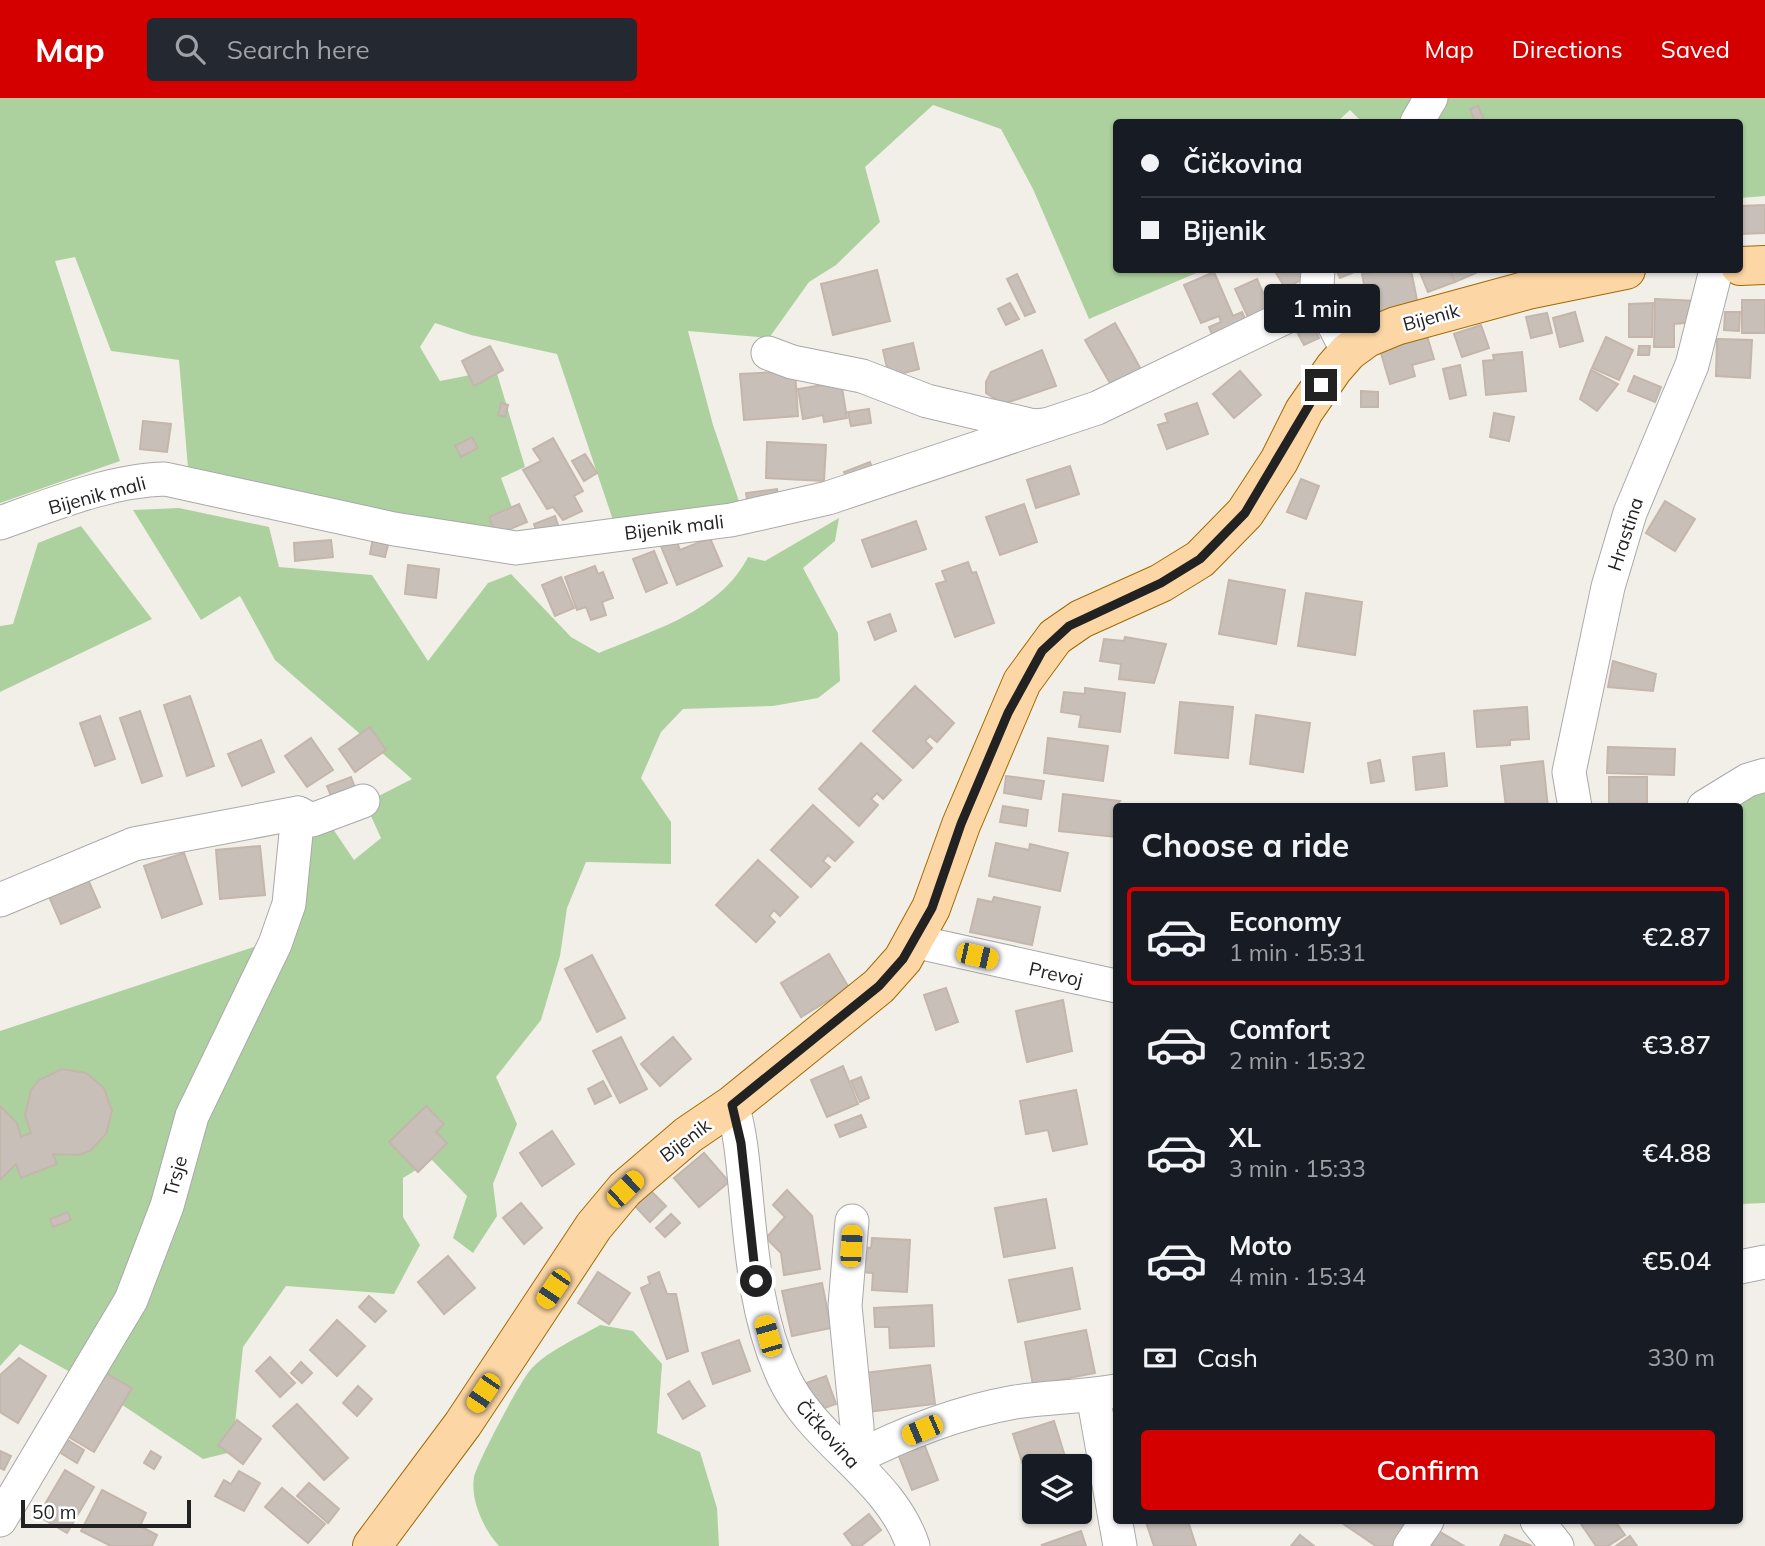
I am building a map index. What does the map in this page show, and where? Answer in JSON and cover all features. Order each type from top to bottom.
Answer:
[{"type":"main road","points":[[1743,265],[1765,265]]},
{"type":"main road","name":"Bijenik","points":[[372,1546],[463,1424],[594,1226],[642,1173],[732,1105],[879,986],[898,965],[913,942],[946,875],[961,824],[1008,713],[1042,651],[1069,626],[1182,571],[1213,547],[1245,513],[1279,460],[1304,411],[1348,352],[1367,338],[1396,326],[1579,277],[1606,273]]},
{"type":"street","points":[[1419,119],[1431,98]]},
{"type":"street","name":"Hrastina","points":[[1574,803],[1569,772],[1608,587],[1630,513],[1692,365],[1715,273]]},
{"type":"street","name":"Bijenik mali","points":[[0,523],[98,492],[148,479],[165,479],[394,529],[516,548],[731,520],[807,504],[1050,425],[1172,375],[1319,285],[1348,352]]},
{"type":"street","points":[[768,353],[792,362],[862,376],[927,401],[1034,426],[1050,425]]},
{"type":"street","points":[[1711,803],[1748,780],[1765,775]]},
{"type":"street","points":[[0,900],[134,844],[298,813],[312,820],[363,801]]},
{"type":"street","name":"Trsje","points":[[0,1520],[131,1300],[167,1206],[192,1116],[275,944],[289,904],[298,813]]},
{"type":"street","name":"Prevoj","points":[[913,942],[1113,985]]},
{"type":"street","name":"Čičkovina","points":[[732,1105],[741,1143],[758,1296],[776,1359],[805,1415],[852,1460],[893,1511],[913,1546]]},
{"type":"street","points":[[852,1221],[845,1306],[857,1427],[857,1442],[852,1460]]},
{"type":"street","points":[[1743,1266],[1765,1262]]},
{"type":"street","points":[[852,1460],[970,1412],[1064,1395],[1105,1393],[1113,1475]]},
{"type":"street","points":[[1118,1524],[1120,1546]]},
{"type":"street","points":[[1410,1546],[1425,1524]]},
{"type":"street","points":[[1539,1524],[1557,1546]]},
{"type":"green space","points":[[0,98],[1765,98],[1765,196],[1743,198],[1743,119],[1359,119],[1350,110],[1340,119],[1113,119],[1113,273],[1196,273],[1089,319],[1033,189],[1001,129],[933,105],[865,167],[880,222],[836,265],[809,282],[769,338],[688,331],[713,425],[744,516],[616,529],[557,354],[471,335],[435,323],[420,347],[440,381],[496,370],[525,467],[501,478],[513,510],[490,530],[189,480],[179,360],[111,351],[75,257],[55,261],[120,461],[0,503]]},
{"type":"green space","points":[[179,508],[269,527],[279,567],[372,575],[428,661],[488,583],[511,574],[571,637],[599,653],[662,627],[703,605],[721,592],[736,576],[748,557],[765,561],[839,518],[835,541],[803,568],[838,633],[840,681],[818,698],[773,706],[683,709],[661,732],[641,778],[671,822],[671,864],[586,862],[567,908],[560,956],[541,1020],[496,1077],[517,1124],[493,1184],[497,1216],[473,1253],[453,1238],[467,1196],[432,1160],[403,1178],[403,1217],[420,1245],[394,1294],[286,1286],[243,1347],[232,1452],[203,1459],[88,1382],[20,1344],[0,1366],[0,1031],[287,936],[300,831],[331,826],[354,860],[381,838],[365,803],[412,779],[275,660],[240,596],[201,620],[133,510]]},
{"type":"green space","points":[[81,526],[152,619],[0,692],[0,626],[13,624],[38,543]]},
{"type":"green space","points":[[1765,787],[1765,1203],[1743,1204],[1743,803],[1726,803]]},
{"type":"green space","points":[[600,1325],[633,1331],[662,1364],[657,1433],[700,1452],[717,1508],[719,1546],[499,1546],[483,1523],[474,1495],[474,1477],[519,1388],[539,1362]]},
{"type":"building","points":[[1478,106],[1484,119],[1474,119],[1470,109]]},
{"type":"building","points":[[1765,205],[1765,233],[1743,234],[1743,206]]},
{"type":"building","points":[[877,270],[890,321],[833,335],[821,284]]},
{"type":"building","points":[[1214,273],[1233,316],[1242,312],[1250,329],[1216,344],[1209,327],[1221,322],[1219,316],[1201,323],[1184,285]]},
{"type":"building","points":[[1276,273],[1312,273],[1286,289]]},
{"type":"building","points":[[1338,273],[1352,273],[1340,278]]},
{"type":"building","points":[[1412,273],[1418,305],[1370,315],[1362,274]]},
{"type":"building","points":[[1420,273],[1451,273],[1455,282],[1428,292]]},
{"type":"building","points":[[1451,273],[1476,273],[1455,282]]},
{"type":"building","points":[[1017,274],[1035,312],[1025,316],[1007,279]]},
{"type":"building","points":[[1257,279],[1263,293],[1272,289],[1276,297],[1284,294],[1292,310],[1253,328],[1235,289]]},
{"type":"building","points":[[1655,299],[1698,301],[1694,322],[1674,324],[1674,347],[1654,347]]},
{"type":"building","points":[[1742,300],[1765,300],[1765,333],[1742,333]]},
{"type":"building","points":[[1010,303],[1019,319],[1006,325],[998,309]]},
{"type":"building","points":[[1653,303],[1652,337],[1629,337],[1629,304]]},
{"type":"building","points":[[1575,312],[1583,341],[1560,347],[1553,318]]},
{"type":"building","points":[[1725,312],[1740,312],[1739,331],[1724,330]]},
{"type":"building","points":[[1547,313],[1552,333],[1531,338],[1526,317]]},
{"type":"building","points":[[1115,323],[1143,373],[1114,390],[1085,340]]},
{"type":"building","points":[[1481,325],[1489,348],[1462,357],[1454,334]]},
{"type":"building","points":[[1314,327],[1319,338],[1304,345],[1298,334]]},
{"type":"building","points":[[1427,336],[1434,359],[1412,365],[1415,376],[1390,384],[1380,350]]},
{"type":"building","points":[[1606,337],[1633,350],[1619,380],[1592,368]]},
{"type":"building","points":[[1717,339],[1752,340],[1750,378],[1716,376]]},
{"type":"building","points":[[913,343],[919,369],[889,377],[883,350]]},
{"type":"building","points":[[490,346],[503,370],[474,386],[462,361]]},
{"type":"building","points":[[1639,346],[1650,346],[1649,355],[1638,355]]},
{"type":"building","points":[[1042,350],[1056,386],[1003,404],[986,393],[986,382],[991,372]]},
{"type":"building","points":[[1522,352],[1526,391],[1486,395],[1483,361],[1494,360],[1493,355]]},
{"type":"building","points":[[1460,365],[1466,395],[1450,399],[1443,369]]},
{"type":"building","points":[[1591,370],[1618,384],[1597,411],[1580,399]]},
{"type":"building","points":[[795,371],[798,416],[744,420],[740,374]]},
{"type":"building","points":[[1240,371],[1261,395],[1234,418],[1213,394]]},
{"type":"building","points":[[1634,376],[1661,387],[1655,402],[1628,391]]},
{"type":"building","points":[[841,382],[847,418],[824,422],[823,415],[803,419],[798,389]]},
{"type":"building","points":[[1361,391],[1378,392],[1378,407],[1361,407]]},
{"type":"building","points":[[501,403],[508,405],[505,417],[498,415]]},
{"type":"building","points":[[1197,403],[1208,434],[1167,449],[1158,425],[1168,422],[1165,414]]},
{"type":"building","points":[[869,409],[871,423],[851,426],[848,412]]},
{"type":"building","points":[[1494,413],[1514,417],[1509,441],[1490,437]]},
{"type":"building","points":[[143,421],[171,424],[167,452],[140,449]]},
{"type":"building","points":[[472,437],[478,448],[461,457],[455,446]]},
{"type":"building","points":[[553,438],[583,491],[574,496],[582,511],[563,520],[553,507],[547,509],[523,470],[541,461],[533,449]]},
{"type":"building","points":[[767,442],[826,445],[824,481],[766,478]]},
{"type":"building","points":[[585,454],[597,473],[584,481],[572,461]]},
{"type":"building","points":[[870,462],[876,478],[850,487],[844,472]]},
{"type":"building","points":[[1070,466],[1079,494],[1036,508],[1027,480]]},
{"type":"building","points":[[1301,479],[1319,486],[1306,519],[1287,512]]},
{"type":"building","points":[[777,489],[779,503],[748,507],[746,493]]},
{"type":"building","points":[[1665,501],[1695,519],[1675,551],[1646,533]]},
{"type":"building","points":[[519,504],[527,522],[496,535],[489,517]]},
{"type":"building","points":[[1024,504],[1037,542],[1000,555],[986,517]]},
{"type":"building","points":[[555,516],[562,537],[541,545],[534,524]]},
{"type":"building","points":[[916,521],[926,549],[872,567],[862,540]]},
{"type":"building","points":[[673,533],[680,550],[710,538],[722,566],[677,585],[658,539]]},
{"type":"building","points":[[373,538],[389,541],[385,557],[370,554]]},
{"type":"building","points":[[331,540],[333,557],[295,561],[294,543]]},
{"type":"building","points":[[654,551],[667,583],[646,592],[633,559]]},
{"type":"building","points":[[968,562],[972,573],[976,572],[994,623],[955,637],[936,584],[946,581],[942,571]]},
{"type":"building","points":[[408,565],[439,569],[436,598],[405,594]]},
{"type":"building","points":[[595,566],[598,574],[603,572],[613,598],[602,602],[606,615],[591,620],[586,607],[577,610],[565,577]]},
{"type":"building","points":[[561,577],[574,608],[555,616],[542,585]]},
{"type":"building","points":[[1229,580],[1285,590],[1276,644],[1219,634]]},
{"type":"building","points":[[1306,593],[1362,602],[1355,655],[1298,646]]},
{"type":"building","points":[[890,614],[896,631],[875,640],[868,622]]},
{"type":"building","points":[[1125,637],[1166,644],[1154,683],[1119,679],[1121,664],[1100,661],[1104,639],[1124,641]]},
{"type":"building","points":[[1613,661],[1656,674],[1653,691],[1608,687]]},
{"type":"building","points":[[915,686],[954,723],[937,742],[930,736],[925,741],[932,748],[913,768],[873,731]]},
{"type":"building","points":[[1085,688],[1125,693],[1120,732],[1079,727],[1081,715],[1061,712],[1064,692],[1085,694]]},
{"type":"building","points":[[190,696],[214,766],[187,776],[164,705]]},
{"type":"building","points":[[1180,702],[1233,707],[1228,758],[1175,753]]},
{"type":"building","points":[[1527,707],[1529,739],[1510,740],[1510,745],[1477,747],[1474,711]]},
{"type":"building","points":[[140,711],[162,776],[142,783],[120,718]]},
{"type":"building","points":[[1256,715],[1310,723],[1303,772],[1250,764]]},
{"type":"building","points":[[100,716],[115,759],[95,766],[80,723]]},
{"type":"building","points":[[370,727],[386,750],[355,772],[339,749]]},
{"type":"building","points":[[311,738],[333,770],[307,787],[285,756]]},
{"type":"building","points":[[1048,738],[1108,746],[1103,781],[1044,773]]},
{"type":"building","points":[[261,740],[274,772],[242,786],[228,754]]},
{"type":"building","points":[[861,743],[901,780],[883,799],[877,793],[871,799],[878,805],[859,826],[819,789]]},
{"type":"building","points":[[1608,747],[1675,749],[1674,775],[1607,773]]},
{"type":"building","points":[[1444,753],[1447,786],[1416,790],[1413,757]]},
{"type":"building","points":[[1380,760],[1384,781],[1371,783],[1368,763]]},
{"type":"building","points":[[1543,761],[1548,803],[1506,803],[1501,766]]},
{"type":"building","points":[[1006,776],[1044,781],[1041,799],[1004,793]]},
{"type":"building","points":[[351,777],[357,793],[334,803],[327,786]]},
{"type":"building","points":[[1609,777],[1647,777],[1647,803],[1609,803]]},
{"type":"building","points":[[1063,794],[1120,801],[1113,803],[1113,837],[1059,831]]},
{"type":"building","points":[[813,805],[853,842],[835,861],[828,855],[823,861],[830,867],[811,887],[771,850]]},
{"type":"building","points":[[1003,806],[1028,810],[1026,826],[1000,822]]},
{"type":"building","points":[[996,843],[1029,850],[1030,844],[1068,853],[1060,891],[989,876]]},
{"type":"building","points":[[260,846],[265,895],[220,899],[216,850]]},
{"type":"building","points":[[184,853],[202,904],[162,918],[144,866]]},
{"type":"building","points":[[758,860],[798,897],[780,916],[774,910],[769,916],[775,922],[756,942],[716,905]]},
{"type":"building","points":[[86,875],[100,907],[61,924],[47,892]]},
{"type":"building","points":[[994,897],[1040,907],[1032,945],[970,932],[978,899],[992,902]]},
{"type":"building","points":[[829,954],[849,988],[801,1017],[781,983]]},
{"type":"building","points":[[592,955],[625,1018],[597,1032],[565,969]]},
{"type":"building","points":[[946,988],[958,1022],[936,1030],[924,995]]},
{"type":"building","points":[[1063,1000],[1072,1051],[1027,1062],[1016,1011]]},
{"type":"building","points":[[621,1037],[647,1089],[620,1103],[593,1051]]},
{"type":"building","points":[[673,1037],[691,1059],[660,1086],[641,1064]]},
{"type":"building","points":[[843,1066],[858,1104],[827,1117],[811,1080]]},
{"type":"building","points":[[62,1069],[86,1073],[104,1088],[112,1111],[106,1134],[90,1151],[78,1155],[53,1154],[57,1164],[21,1178],[16,1164],[0,1180],[0,1106],[17,1123],[21,1137],[31,1133],[25,1115],[31,1090],[39,1080]]},
{"type":"building","points":[[861,1077],[869,1098],[860,1102],[851,1081]]},
{"type":"building","points":[[603,1081],[611,1096],[595,1104],[588,1089]]},
{"type":"building","points":[[1076,1090],[1087,1144],[1053,1151],[1048,1130],[1026,1134],[1020,1101]]},
{"type":"building","points":[[426,1106],[444,1124],[436,1132],[447,1143],[418,1172],[389,1142]]},
{"type":"building","points":[[861,1115],[866,1127],[840,1137],[835,1125]]},
{"type":"building","points":[[552,1131],[574,1164],[542,1186],[520,1153]]},
{"type":"building","points":[[704,1153],[729,1182],[699,1207],[674,1178]]},
{"type":"building","points":[[787,1190],[812,1216],[820,1269],[784,1275],[781,1253],[766,1238],[785,1217],[773,1205]]},
{"type":"building","points":[[651,1191],[666,1206],[650,1222],[635,1206]]},
{"type":"building","points":[[1046,1199],[1055,1248],[1004,1257],[995,1208]]},
{"type":"building","points":[[521,1203],[542,1228],[524,1244],[503,1218]]},
{"type":"building","points":[[68,1212],[71,1220],[53,1227],[50,1219]]},
{"type":"building","points":[[671,1214],[680,1223],[665,1237],[656,1228]]},
{"type":"building","points":[[872,1238],[910,1240],[907,1292],[872,1290],[873,1273],[860,1272],[861,1247],[871,1248]]},
{"type":"building","points":[[448,1256],[475,1288],[444,1314],[418,1282]]},
{"type":"building","points":[[1072,1268],[1080,1309],[1018,1322],[1009,1280]]},
{"type":"building","points":[[598,1272],[630,1293],[609,1324],[578,1303]]},
{"type":"building","points":[[659,1272],[667,1294],[676,1294],[688,1351],[667,1359],[641,1288],[650,1284],[648,1277]]},
{"type":"building","points":[[822,1283],[831,1328],[792,1336],[782,1291]]},
{"type":"building","points":[[369,1296],[386,1311],[375,1322],[359,1307]]},
{"type":"building","points":[[932,1305],[934,1346],[890,1348],[889,1327],[875,1327],[874,1308]]},
{"type":"building","points":[[337,1320],[365,1346],[337,1376],[310,1350]]},
{"type":"building","points":[[1086,1330],[1095,1373],[1033,1385],[1025,1342]]},
{"type":"building","points":[[739,1340],[750,1371],[713,1384],[702,1353]]},
{"type":"building","points":[[270,1357],[295,1383],[280,1397],[256,1371]]},
{"type":"building","points":[[19,1358],[46,1376],[18,1423],[0,1412],[0,1375]]},
{"type":"building","points":[[301,1362],[312,1373],[302,1383],[291,1373]]},
{"type":"building","points":[[930,1365],[935,1404],[868,1412],[863,1373]]},
{"type":"building","points":[[104,1372],[132,1388],[94,1452],[67,1436]]},
{"type":"building","points":[[826,1376],[836,1404],[816,1411],[806,1383]]},
{"type":"building","points":[[689,1381],[705,1406],[683,1419],[668,1394]]},
{"type":"building","points":[[358,1386],[372,1399],[357,1416],[343,1403]]},
{"type":"building","points":[[297,1404],[348,1458],[324,1480],[273,1426]]},
{"type":"building","points":[[237,1420],[261,1439],[243,1464],[218,1445]]},
{"type":"building","points":[[1054,1421],[1064,1454],[1022,1454],[1022,1462],[1013,1434]]},
{"type":"building","points":[[58,1434],[84,1450],[77,1463],[51,1447]]},
{"type":"building","points":[[921,1436],[938,1480],[912,1490],[895,1446]]},
{"type":"building","points":[[0,1451],[11,1456],[4,1470],[0,1468]]},
{"type":"building","points":[[151,1451],[161,1457],[154,1469],[144,1463]]},
{"type":"building","points":[[65,1470],[94,1487],[67,1533],[38,1516]]},
{"type":"building","points":[[239,1471],[260,1483],[244,1511],[215,1496],[224,1480],[231,1484]]},
{"type":"building","points":[[309,1483],[339,1509],[328,1523],[297,1496]]},
{"type":"building","points":[[282,1488],[325,1524],[308,1543],[265,1507]]},
{"type":"building","points":[[102,1490],[146,1513],[140,1526],[157,1535],[152,1546],[111,1546],[81,1531]]},
{"type":"building","points":[[869,1514],[881,1530],[861,1546],[853,1546],[844,1534]]},
{"type":"building","points":[[1147,1524],[1189,1524],[1196,1546],[1154,1546]]},
{"type":"building","points":[[1343,1524],[1406,1526],[1393,1546],[1376,1546]]},
{"type":"building","points":[[1581,1524],[1617,1524],[1625,1535],[1608,1546],[1596,1546]]},
{"type":"building","points":[[1437,1530],[1464,1546],[1433,1546],[1430,1543]]},
{"type":"building","points":[[1081,1531],[1086,1546],[1042,1545]]},
{"type":"building","points":[[1300,1535],[1314,1546],[1291,1546]]},
{"type":"building","points":[[1505,1535],[1532,1546],[1500,1546]]},
{"type":"building","points":[[1630,1536],[1637,1546],[1616,1546]]},
{"type":"route","points":[[756,1281],[741,1143],[732,1105],[879,986],[903,959],[932,908],[946,875],[961,824],[1008,713],[1022,682],[1042,651],[1055,637],[1081,619],[1161,583],[1200,559],[1245,513],[1279,460],[1304,411],[1321,385]]}]
